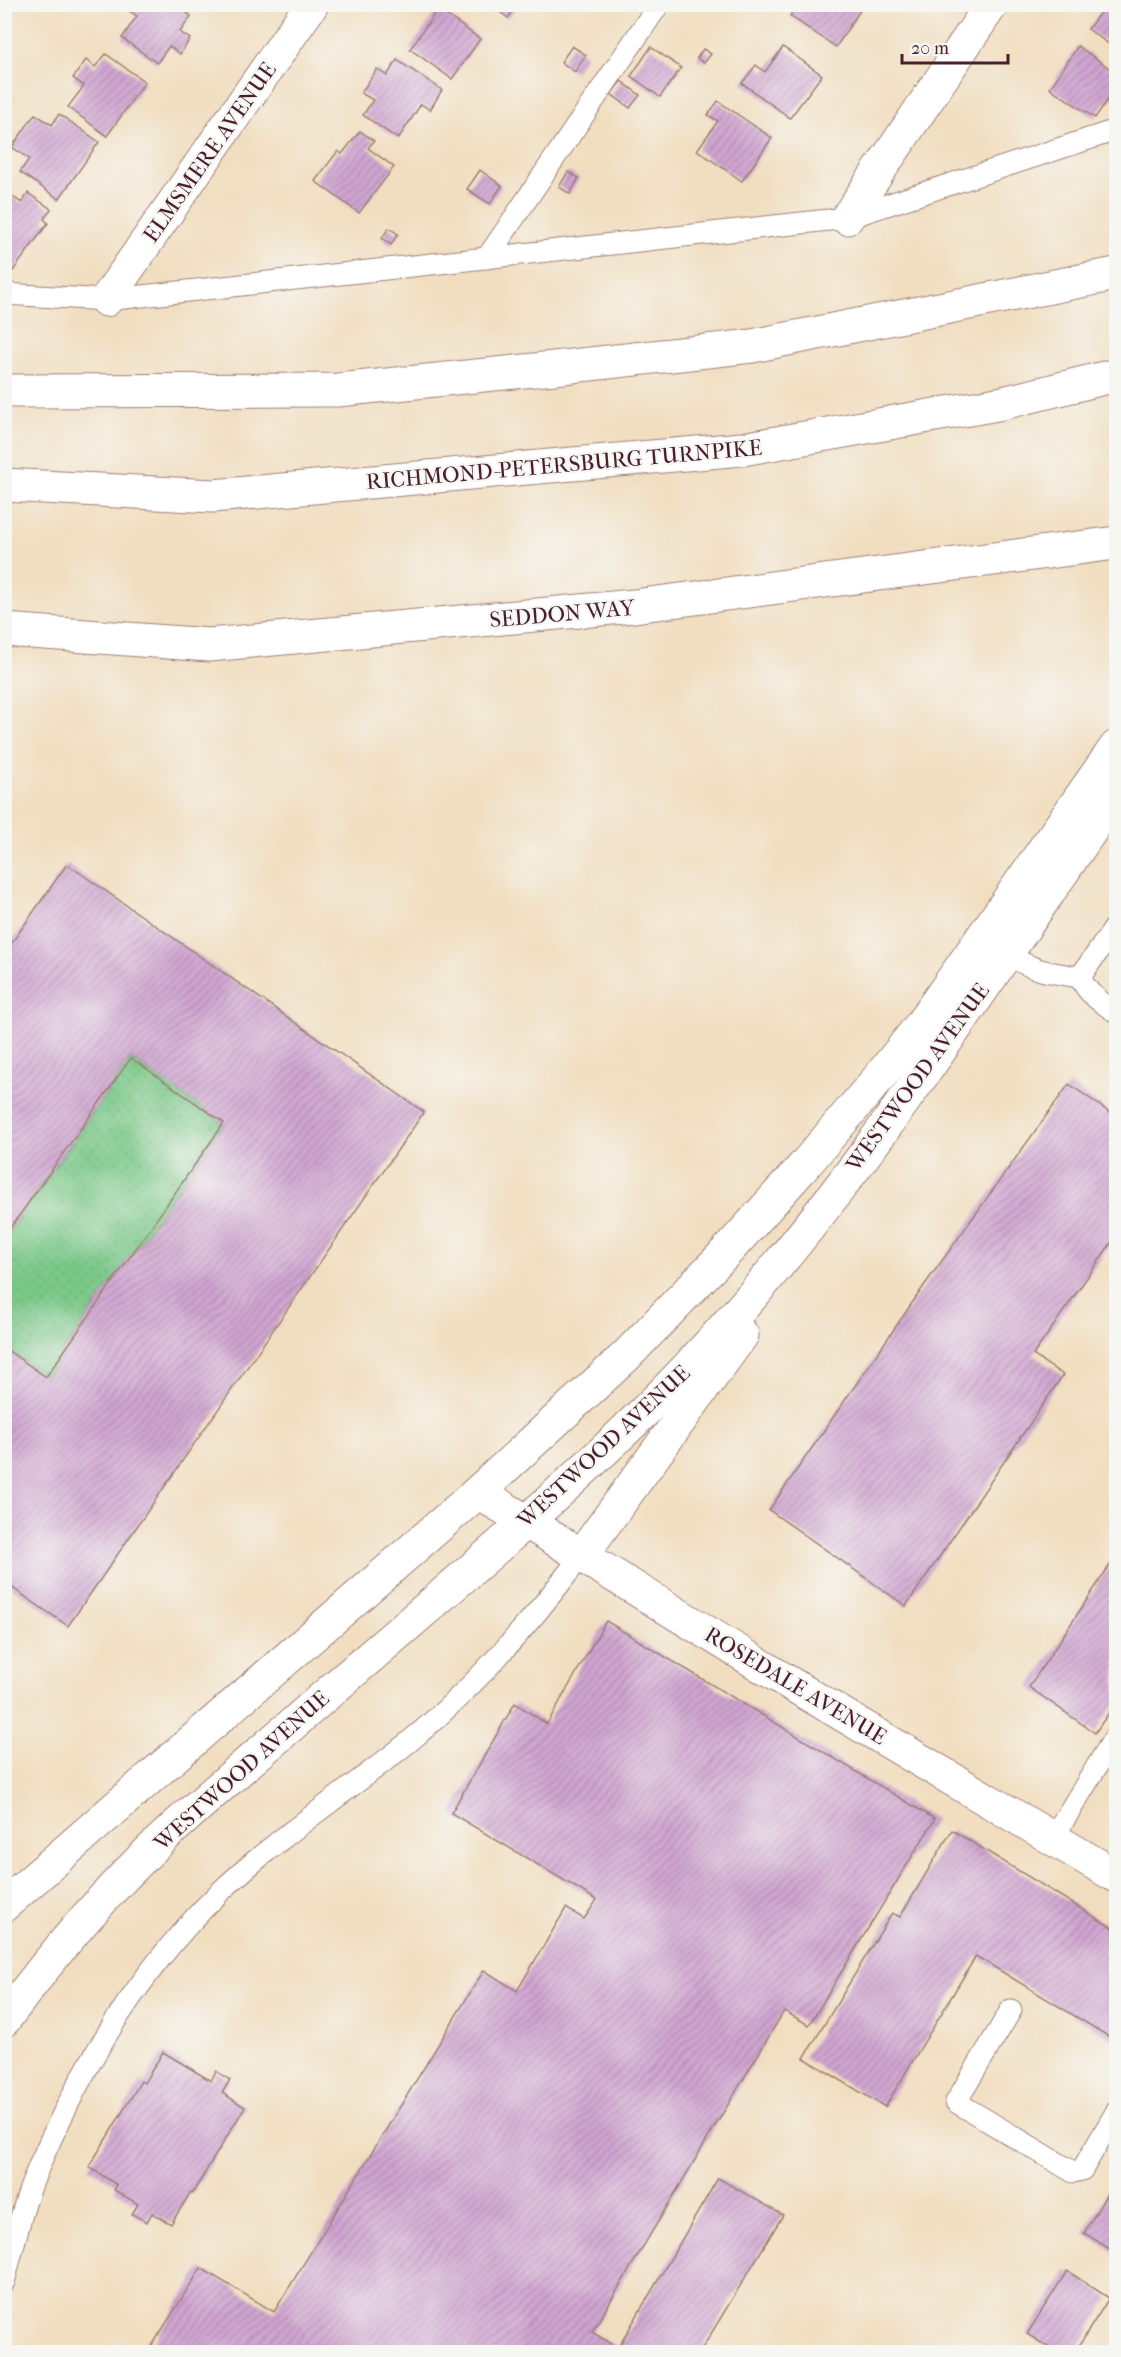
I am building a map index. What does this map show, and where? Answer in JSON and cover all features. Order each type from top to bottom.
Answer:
[{"type":"main road","name":"ELMSMERE AVENUE","points":[[106,300],[312,4]]},
{"type":"main road","points":[[847,218],[992,4]]},
{"type":"main road","points":[[4,391],[338,390],[543,370],[752,346],[1116,274]]},
{"type":"main road","name":"RICHMOND-PETERSBURG TURNPIKE","points":[[4,485],[213,496],[742,449],[1003,403],[1116,375]]},
{"type":"main road","name":"SEDDON WAY","points":[[4,630],[208,645],[634,606],[1116,543]]},
{"type":"main road","name":"WESTWOOD AVENUE","points":[[4,2020],[55,1953],[161,1839],[588,1465],[662,1393],[739,1310],[801,1235],[881,1129],[1116,747]]},
{"type":"main road","name":"WESTWOOD AVENUE","points":[[4,1905],[478,1492],[626,1356],[804,1167],[920,1026],[993,945],[1116,794]]},
{"type":"main road","points":[[581,1556],[746,1330],[801,1235]]},
{"type":"main road","name":"ROSEDALE AVENUE","points":[[478,1492],[791,1684],[1116,1876]]},
{"type":"lane","points":[[487,258],[659,4]]},
{"type":"lane","points":[[4,294],[106,300],[847,218],[1116,130]]},
{"type":"lane","points":[[1080,977],[1116,926]]},
{"type":"lane","points":[[993,945],[1040,972],[1080,977]]},
{"type":"lane","points":[[1080,977],[1086,989],[1095,998],[1116,1012]]},
{"type":"lane","points":[[4,2282],[25,2203],[44,2152],[97,2050],[141,1983],[172,1944],[220,1893],[271,1847],[410,1741],[472,1683],[528,1624],[581,1556]]},
{"type":"lane","points":[[1053,1838],[1116,1735]]},
{"type":"lane","points":[[1011,2010],[957,2102],[1073,2172],[1082,2170],[1116,2112]]},
{"type":"green space","points":[[131,1058],[224,1123],[46,1377],[5,1348],[5,1237]]},
{"type":"building","points":[[119,4],[175,4],[191,16],[180,32],[190,39],[180,54],[169,46],[157,63],[122,38],[137,16]]},
{"type":"building","points":[[489,4],[518,4],[508,18]]},
{"type":"building","points":[[797,4],[812,6],[864,4],[836,47],[790,16]]},
{"type":"building","points":[[1106,4],[1116,4],[1116,49],[1088,29]]},
{"type":"building","points":[[438,9],[480,39],[452,79],[410,49]]},
{"type":"building","points":[[572,46],[586,55],[575,72],[561,62]]},
{"type":"building","points":[[1078,46],[1116,73],[1116,101],[1110,96],[1095,118],[1050,88]]},
{"type":"building","points":[[651,47],[681,68],[660,97],[631,76]]},
{"type":"building","points":[[783,47],[822,75],[790,118],[742,83],[756,65],[765,72]]},
{"type":"building","points":[[703,49],[711,54],[704,63],[697,58]]},
{"type":"building","points":[[106,54],[145,82],[107,136],[68,107],[84,86],[73,78],[86,60],[95,67]]},
{"type":"building","points":[[397,60],[442,90],[430,110],[421,104],[398,139],[363,115],[373,100],[361,93],[377,69],[387,76]]},
{"type":"building","points":[[621,81],[640,95],[630,108],[611,94]]},
{"type":"building","points":[[718,101],[772,138],[742,181],[697,150],[718,121],[708,115]]},
{"type":"building","points":[[35,114],[52,125],[59,114],[99,142],[59,199],[20,172],[29,159],[12,147]]},
{"type":"building","points":[[360,131],[374,141],[368,148],[394,167],[359,213],[315,181],[338,151],[342,154]]},
{"type":"building","points":[[480,170],[502,186],[490,204],[467,189]]},
{"type":"building","points":[[568,172],[579,178],[570,194],[559,187]]},
{"type":"building","points":[[28,193],[51,209],[44,219],[48,223],[13,271],[4,264],[4,202],[10,195],[22,203]]},
{"type":"building","points":[[389,228],[398,234],[391,245],[382,238]]},
{"type":"building","points":[[67,864],[424,1112],[68,1626],[4,1582],[4,1348],[46,1377],[224,1123],[131,1058],[4,1237],[4,954]]},
{"type":"building","points":[[1069,1084],[1116,1117],[1116,1236],[1033,1355],[1063,1375],[906,1606],[769,1510],[926,1283]]},
{"type":"building","points":[[1110,1565],[1116,1569],[1116,1702],[1095,1733],[1029,1687]]},
{"type":"building","points":[[606,1621],[935,1819],[809,2025],[784,2011],[592,2332],[618,2348],[718,2178],[783,2215],[700,2352],[148,2352],[201,2268],[274,2312],[484,1970],[517,1991],[566,1908],[584,1919],[597,1900],[451,1813],[515,1703],[547,1724]]},
{"type":"building","points":[[952,1830],[1116,1930],[1116,2041],[976,1956],[885,2107],[804,2058],[892,1913],[900,1917]]},
{"type":"building","points":[[163,2052],[211,2081],[216,2071],[230,2080],[222,2093],[245,2107],[171,2224],[152,2213],[147,2222],[132,2214],[138,2204],[114,2190],[117,2185],[89,2167],[141,2081],[144,2083]]},
{"type":"building","points":[[1116,2178],[1116,2253],[1084,2233]]},
{"type":"building","points":[[1067,2271],[1109,2298],[1075,2352],[1056,2352],[1027,2334]]}]
